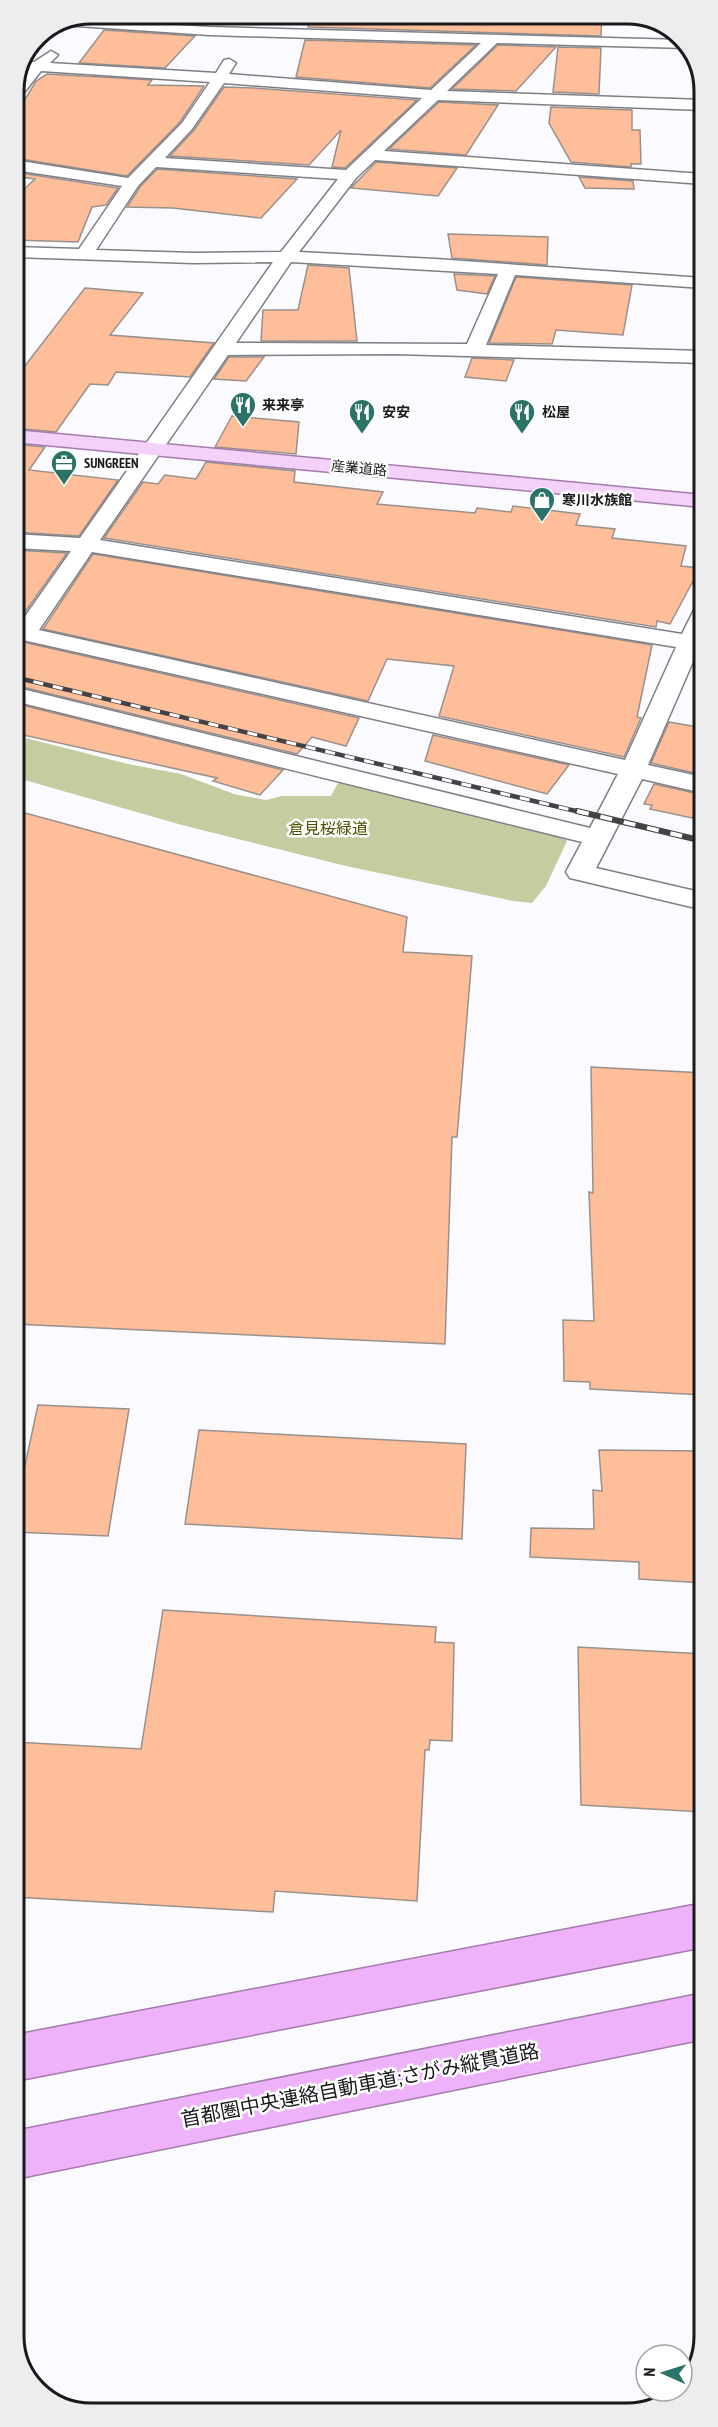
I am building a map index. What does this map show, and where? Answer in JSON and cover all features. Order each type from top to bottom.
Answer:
[{"type":"highway","points":[[24,2056],[694,1927]]},
{"type":"highway","name":"首都圏中央連絡自動車道;さがみ縦貫道路","points":[[24,2153],[694,2018]]},
{"type":"main road","name":"産業道路","points":[[24,437],[694,500]]},
{"type":"street","points":[[31,66],[86,24]]},
{"type":"street","points":[[152,24],[248,32],[399,31],[494,39],[674,44]]},
{"type":"street","points":[[84,255],[132,183],[187,126],[248,32]]},
{"type":"street","points":[[24,627],[87,545],[152,448],[286,258],[350,175],[494,39]]},
{"type":"street","points":[[31,66],[436,95],[694,105]]},
{"type":"street","points":[[370,155],[694,178]]},
{"type":"street","points":[[153,162],[350,175]]},
{"type":"street","points":[[24,167],[132,183]]},
{"type":"street","points":[[24,252],[286,258],[435,264],[694,282]]},
{"type":"street","points":[[474,350],[508,270]]},
{"type":"street","points":[[223,349],[474,350],[694,357]]},
{"type":"street","points":[[24,542],[87,545],[694,643]]},
{"type":"street","points":[[24,633],[694,783]]},
{"type":"street","points":[[694,647],[580,872],[694,900]]},
{"type":"street","points":[[24,696],[599,838]]},
{"type":"street","points":[[24,2075],[575,1968],[694,1948]]},
{"type":"green space","name":"倉見桜緑道","points":[[24,738],[128,764],[181,774],[234,794],[266,800],[282,796],[331,796],[339,781],[560,834],[567,841],[546,886],[532,903],[346,866],[182,825],[24,780]]},
{"type":"building","points":[[308,24],[602,24],[601,36],[308,27]]},
{"type":"building","points":[[104,30],[195,36],[165,68],[79,63]]},
{"type":"building","points":[[305,40],[476,45],[430,88],[296,77]]},
{"type":"building","points":[[498,45],[556,47],[516,91],[452,89]]},
{"type":"building","points":[[558,47],[601,48],[599,94],[553,92]]},
{"type":"building","points":[[47,74],[152,80],[148,85],[204,86],[180,122],[127,176],[24,160],[24,101],[36,81]]},
{"type":"building","points":[[224,87],[417,100],[345,168],[332,167],[341,130],[309,165],[170,156],[194,130]]},
{"type":"building","points":[[439,102],[498,105],[466,155],[389,149]]},
{"type":"building","points":[[551,107],[632,110],[632,130],[640,130],[641,164],[631,164],[631,167],[571,162],[549,123]]},
{"type":"building","points":[[376,162],[457,168],[438,196],[351,188]]},
{"type":"building","points":[[157,169],[297,179],[261,218],[173,208],[127,207],[140,187]]},
{"type":"building","points":[[24,174],[118,188],[106,205],[92,207],[78,242],[24,240],[24,189],[35,179],[24,177]]},
{"type":"building","points":[[579,177],[633,181],[634,189],[585,188]]},
{"type":"building","points":[[448,234],[548,237],[547,265],[452,258]]},
{"type":"building","points":[[308,265],[349,268],[357,341],[261,341],[263,310],[298,310]]},
{"type":"building","points":[[454,274],[495,276],[487,294],[457,290]]},
{"type":"building","points":[[516,277],[632,285],[623,335],[556,330],[552,344],[489,343]]},
{"type":"building","points":[[85,288],[143,293],[110,335],[214,343],[190,377],[116,372],[108,385],[90,384],[56,432],[24,429],[24,367]]},
{"type":"building","points":[[229,357],[264,357],[246,381],[214,379]]},
{"type":"building","points":[[472,358],[514,360],[506,381],[465,377]]},
{"type":"building","points":[[232,416],[299,422],[296,454],[215,447]]},
{"type":"building","points":[[24,445],[45,447],[29,470],[118,480],[79,536],[24,533]]},
{"type":"building","points":[[206,462],[295,471],[294,482],[383,492],[377,504],[475,513],[477,508],[511,512],[513,506],[580,514],[576,525],[615,529],[612,538],[686,546],[681,566],[694,567],[694,579],[670,624],[657,621],[656,627],[104,538],[143,482],[158,484],[165,475],[196,479]]},
{"type":"building","points":[[24,551],[67,553],[24,614]]},
{"type":"building","points":[[93,554],[652,645],[637,717],[641,718],[624,757],[439,716],[454,666],[387,659],[368,701],[43,629]]},
{"type":"building","points":[[24,642],[359,718],[346,746],[312,737],[297,754],[24,687]]},
{"type":"building","points":[[24,705],[283,770],[260,795],[213,781],[217,778],[24,735]]},
{"type":"building","points":[[669,722],[694,726],[694,773],[651,763]]},
{"type":"building","points":[[433,735],[569,765],[547,794],[425,761]]},
{"type":"building","points":[[654,784],[694,793],[692,818],[650,809],[652,805],[644,804]]},
{"type":"building","points":[[24,813],[407,917],[403,952],[472,956],[457,1137],[452,1137],[445,1344],[24,1324]]},
{"type":"building","points":[[591,1067],[694,1072],[694,1394],[590,1389],[590,1382],[564,1381],[563,1320],[594,1321],[589,1192],[593,1193]]},
{"type":"building","points":[[38,1405],[129,1409],[108,1536],[24,1532],[24,1470]]},
{"type":"building","points":[[199,1430],[466,1444],[462,1539],[185,1524]]},
{"type":"building","points":[[599,1450],[694,1451],[694,1582],[639,1579],[639,1562],[530,1557],[531,1528],[594,1529],[593,1490],[602,1491]]},
{"type":"building","points":[[163,1610],[436,1627],[435,1642],[454,1643],[452,1741],[430,1740],[429,1750],[425,1750],[417,1901],[275,1891],[273,1912],[24,1898],[24,1742],[141,1749]]},
{"type":"building","points":[[578,1647],[694,1653],[694,1811],[581,1805]]},
{"type":"railway","points":[[24,679],[584,813]]},
{"type":"railway","points":[[577,811],[694,839]]},
{"type":"place","name":"来来亭","points":[[243,428]]},
{"type":"place","name":"安安","points":[[362,435]]},
{"type":"place","name":"松屋","points":[[522,435]]},
{"type":"place","name":"SUNGREEN","points":[[64,486]]},
{"type":"place","name":"寒川水族館","points":[[542,523]]}]
